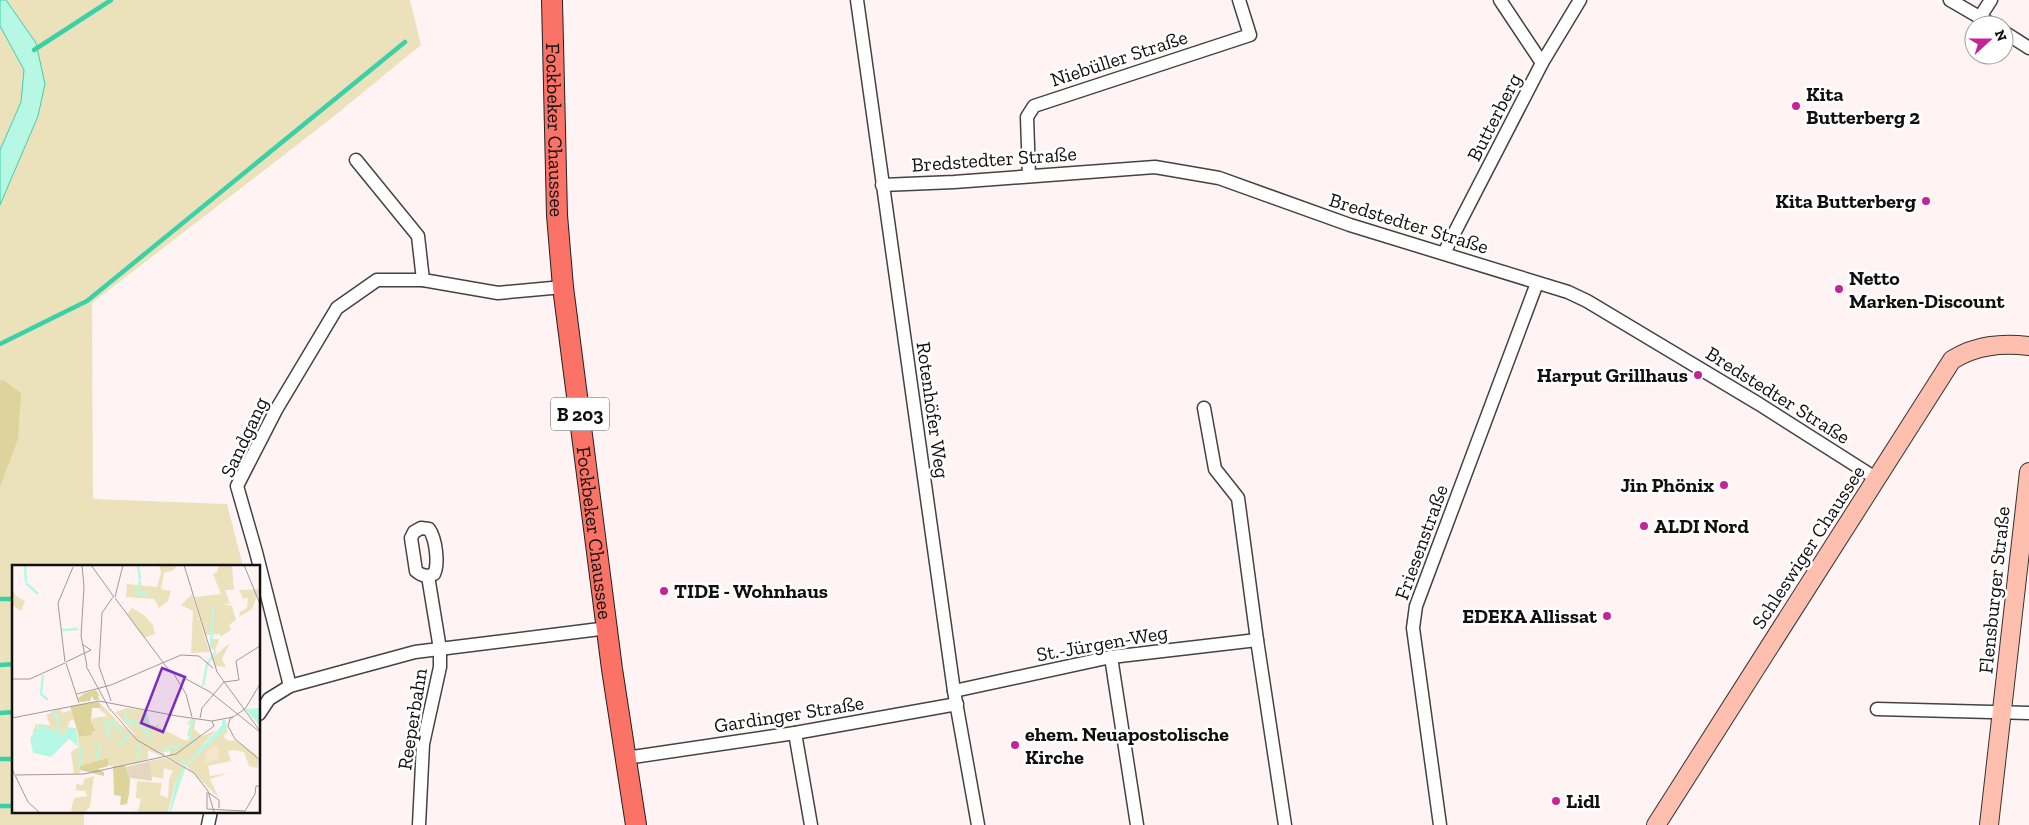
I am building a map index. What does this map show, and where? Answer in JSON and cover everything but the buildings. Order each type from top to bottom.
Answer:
[{"type":"main road","name":"Fockbeker Chaussee","points":[[552,0],[556,214],[563,287],[612,669],[636,825]]},
{"type":"street","name":"Rotenhöfer Weg","points":[[857,0],[956,698],[978,825]]},
{"type":"street","name":"Niebüller Straße","points":[[1029,176],[1027,117],[1034,106],[1250,34],[1239,0]]},
{"type":"street","points":[[1500,0],[1542,63]]},
{"type":"street","name":"Butterberg","points":[[1444,253],[1542,63],[1580,0]]},
{"type":"street","points":[[1950,0],[1976,15]]},
{"type":"street","points":[[1981,15],[1992,0]]},
{"type":"street","points":[[2014,38],[2029,48]]},
{"type":"street","points":[[356,160],[418,236],[423,280]]},
{"type":"street","name":"Bredstedter Straße","points":[[882,185],[954,182],[1155,167],[1220,178],[1350,226],[1568,292],[1587,301],[1759,404],[1877,478]]},
{"type":"street","name":"Sandgang","points":[[259,565],[237,486],[276,410],[337,308],[377,280],[423,280],[498,293],[563,287]]},
{"type":"street","name":"Friesenstraße","points":[[1440,825],[1413,628],[1416,606],[1537,283]]},
{"type":"street","name":"Schleswiger Chaussee","points":[[1656,825],[1952,360],[1963,353],[1991,345],[2029,346]]},
{"type":"street","points":[[1204,408],[1215,469],[1238,498],[1285,825]]},
{"type":"street","name":"Flensburger Straße","points":[[1989,825],[2029,472]]},
{"type":"street","name":"Sandgang","points":[[260,568],[290,686]]},
{"type":"street","name":"Reeperbahn","points":[[419,825],[423,744],[440,667],[440,649],[428,576]]},
{"type":"street","points":[[260,712],[269,699],[290,686],[415,652],[608,628]]},
{"type":"street","name":"St.-Jürgen-Weg","points":[[956,698],[1111,657],[1257,640]]},
{"type":"street","points":[[1111,657],[1137,825]]},
{"type":"street","name":"Gardinger Straße","points":[[626,758],[796,733],[956,698]]},
{"type":"street","points":[[1877,709],[2029,713]]},
{"type":"street","points":[[796,733],[811,825]]},
{"type":"street","points":[[208,825],[211,812]]},
{"type":"shaded area","points":[[0,0],[6,0],[36,43],[45,84],[38,116],[0,205],[0,150],[21,102],[24,70],[0,26]]},
{"type":"shaded area","points":[[6,0],[410,0],[421,45],[328,121],[92,303],[93,499],[227,504],[243,565],[12,565],[12,812],[84,812],[84,825],[0,825],[0,205],[38,116],[36,43]]},
{"type":"shaded area","points":[[0,26],[24,70],[21,102],[0,150]]},
{"type":"shaded area","points":[[2,379],[21,393],[18,439],[0,487],[0,383]]},
{"type":"waterway","points":[[34,50],[111,0]]},
{"type":"waterway","points":[[0,344],[87,301],[405,42]]},
{"type":"waterway","points":[[0,599],[12,599]]},
{"type":"waterway","points":[[0,665],[12,664]]},
{"type":"waterway","points":[[0,713],[12,712]]},
{"type":"waterway","points":[[0,759],[12,759]]},
{"type":"waterway","points":[[0,806],[12,806]]},
{"type":"place","name":"Kita Butterberg 2","points":[[1796,106]]},
{"type":"place","name":"Kita Butterberg","points":[[1926,201]]},
{"type":"place","name":"Netto Marken-Discount","points":[[1839,289]]},
{"type":"place","name":"Harput Grillhaus","points":[[1698,375]]},
{"type":"place","name":"Jin Phönix","points":[[1724,485]]},
{"type":"place","name":"ALDI Nord","points":[[1644,526]]},
{"type":"place","name":"TIDE - Wohnhaus","points":[[664,591]]},
{"type":"place","name":"EDEKA Allissat","points":[[1607,616]]},
{"type":"place","name":"ehem. Neuapostolische Kirche","points":[[1015,745]]},
{"type":"place","name":"Lidl","points":[[1556,801]]}]
